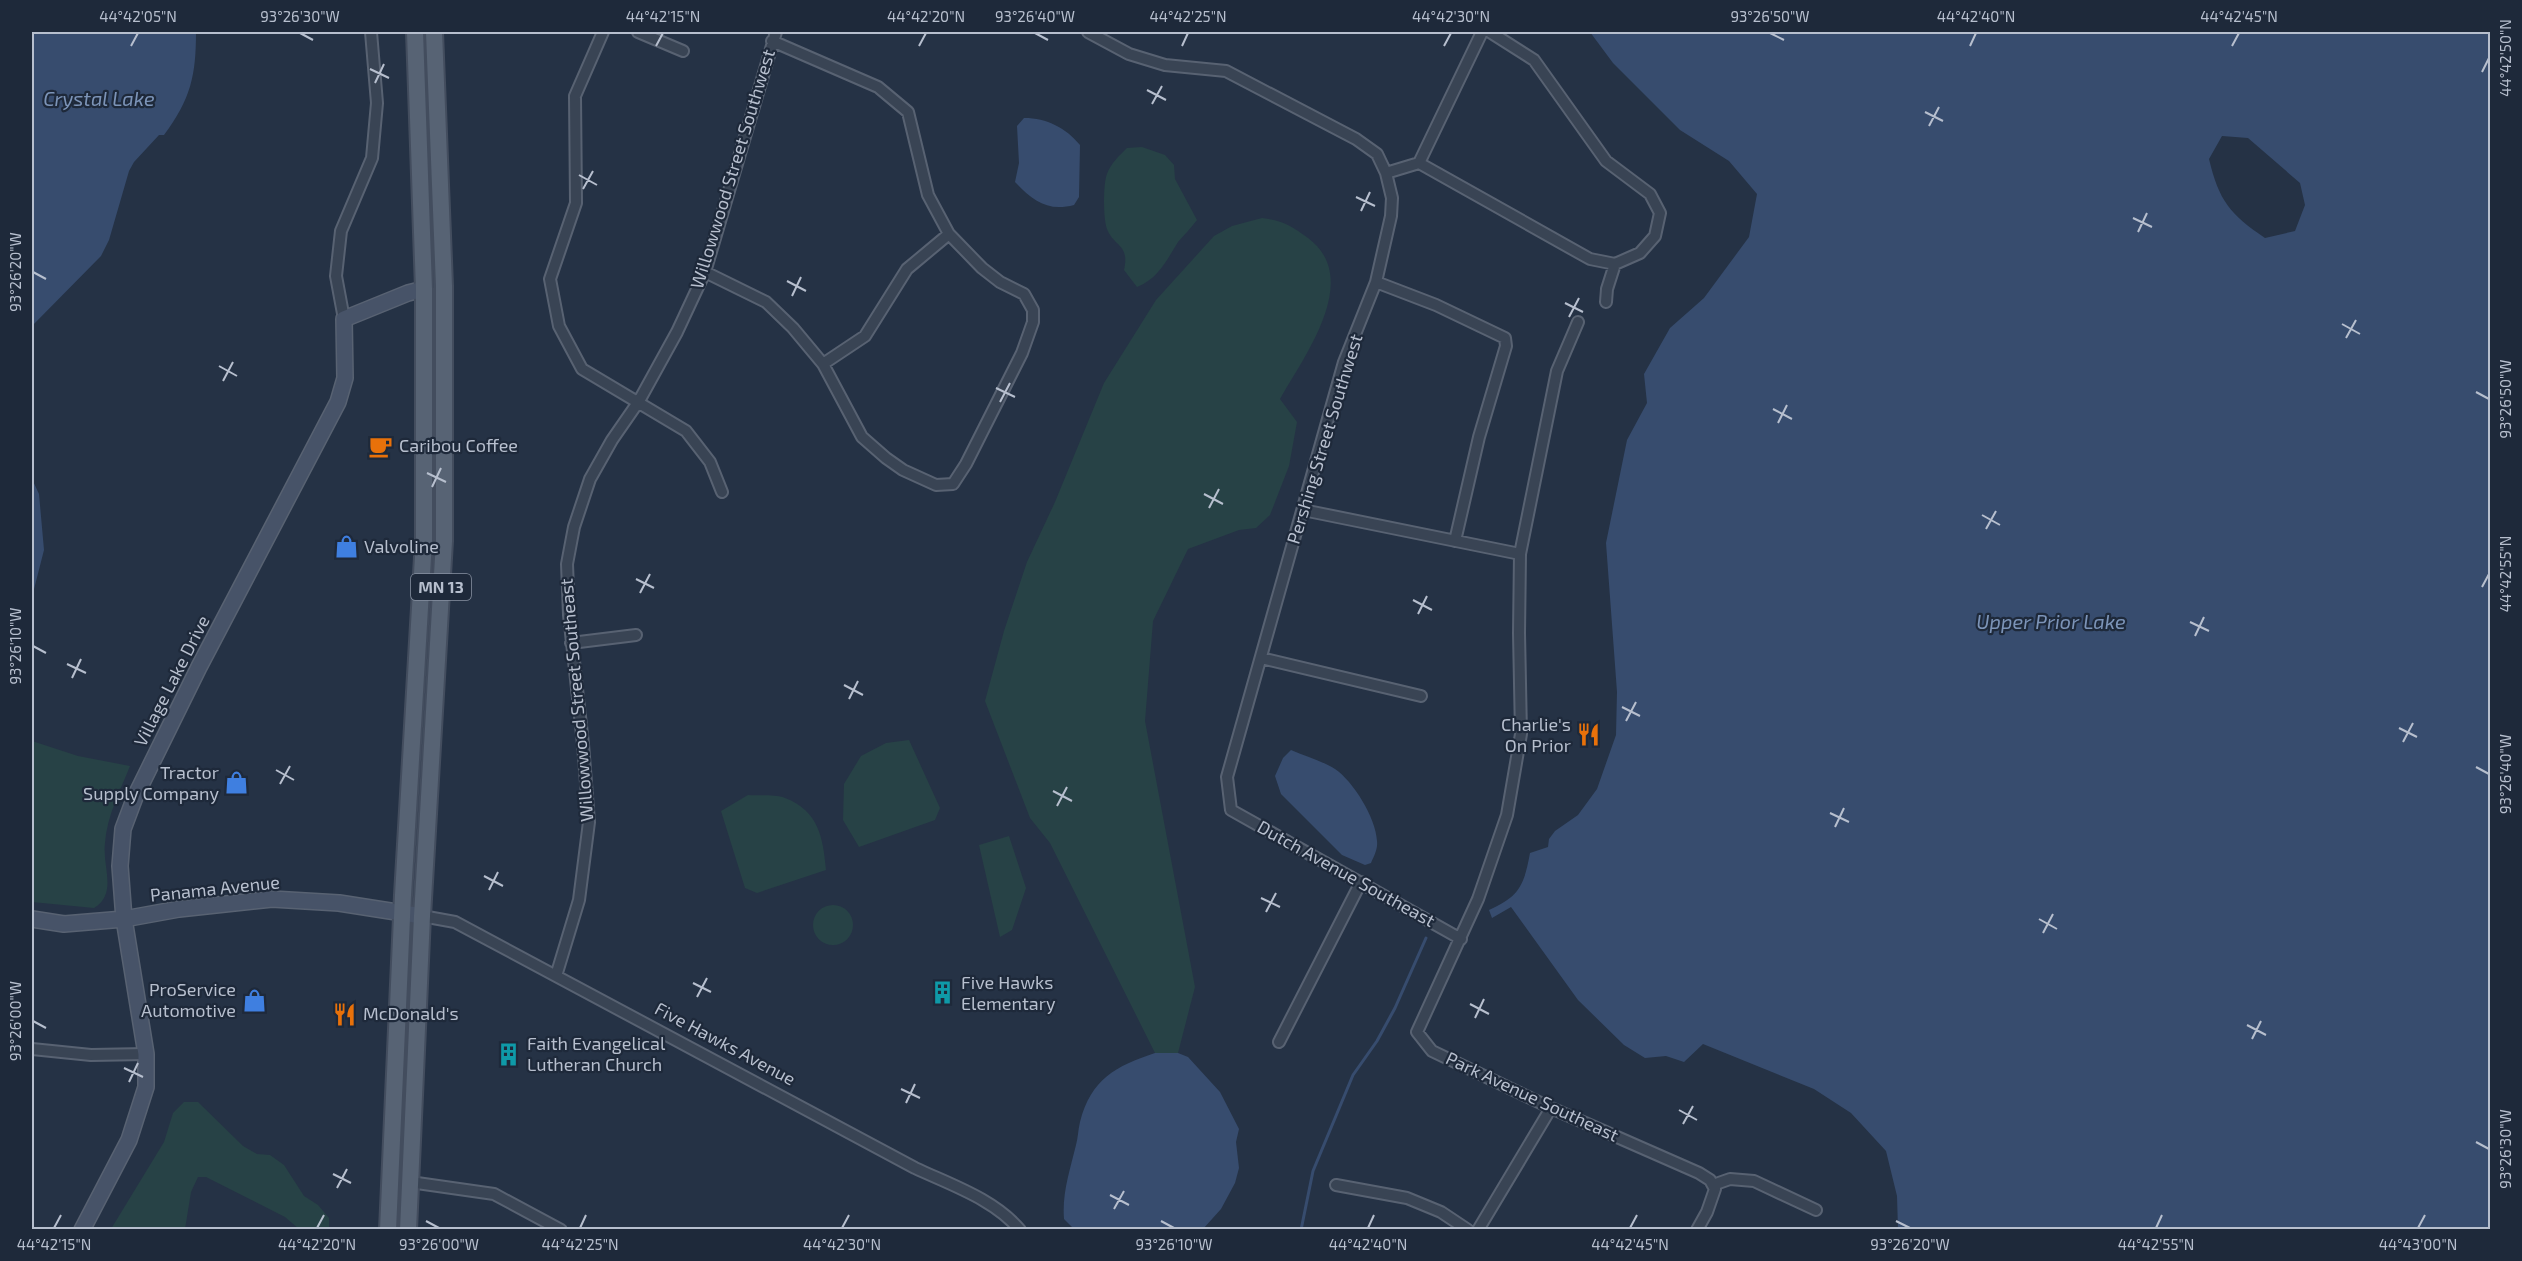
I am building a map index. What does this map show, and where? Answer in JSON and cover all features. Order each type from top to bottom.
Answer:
[{"type":"main road","name":"MN 13","points":[[388,1230],[402,912],[423,540],[424,289],[415,32]]},
{"type":"main road","name":"MN 13","points":[[408,1230],[422,916],[444,541],[444,286],[434,32]]},
{"type":"street","points":[[371,32],[376,104],[372,158],[341,231],[336,276],[344,319],[408,293],[424,289]]},
{"type":"street","points":[[603,32],[575,96],[576,203],[549,279],[560,326],[582,369],[686,431],[710,462],[722,492]]},
{"type":"street","points":[[638,32],[683,51]]},
{"type":"street","points":[[1088,32],[1129,54],[1165,65],[1226,71],[1356,139],[1377,154],[1386,173],[1419,163],[1590,259],[1615,264],[1640,253],[1656,236],[1660,213],[1650,194],[1606,161],[1534,60],[1490,32]]},
{"type":"street","points":[[1419,163],[1482,32]]},
{"type":"street","points":[[705,272],[766,302],[794,328],[823,364],[862,437],[903,470],[936,485],[953,484],[966,464],[1022,353],[1033,322],[1033,310],[1024,294],[1000,282],[982,268],[949,234],[928,195],[908,112],[878,87],[774,36]]},
{"type":"street","name":"Willowwood Street Southwest","points":[[639,401],[677,332],[705,272],[774,36]]},
{"type":"street","name":"Pershing Street Southwest","points":[[1231,810],[1227,777],[1344,362],[1376,282],[1391,216],[1392,198],[1386,173]]},
{"type":"street","points":[[823,364],[865,336],[907,269],[949,234]]},
{"type":"street","points":[[1606,302],[1607,289],[1615,264]]},
{"type":"street","points":[[1376,282],[1436,305],[1505,338],[1506,346],[1479,437],[1455,541]]},
{"type":"street","name":"Village Lake Drive","points":[[82,1230],[129,1140],[146,1087],[146,1054],[124,919],[120,866],[123,829],[135,797],[200,667],[338,402],[345,378],[344,319]]},
{"type":"street","points":[[1461,939],[1478,899],[1507,815],[1521,734],[1520,554],[1557,371],[1578,322]]},
{"type":"street","name":"Willowwood Street Southeast","points":[[556,976],[579,900],[589,822],[583,744],[571,643],[567,564],[574,527],[590,479],[612,440],[639,401]]},
{"type":"street","points":[[1303,510],[1520,554]]},
{"type":"street","points":[[571,643],[636,635]]},
{"type":"street","points":[[1261,658],[1421,696]]},
{"type":"street","name":"Dutch Avenue Southeast","points":[[1231,810],[1461,939]]},
{"type":"street","points":[[1279,1042],[1361,882]]},
{"type":"street","name":"Panama Avenue","points":[[32,919],[64,924],[124,919],[179,909],[272,899],[339,903],[402,912]]},
{"type":"street","name":"Five Hawks Avenue","points":[[402,912],[455,922],[915,1168],[1007,1214],[1020,1230]]},
{"type":"street","name":"Park Avenue Southeast","points":[[1461,939],[1439,980],[1417,1032],[1432,1051],[1551,1108],[1699,1173],[1714,1187]]},
{"type":"street","points":[[32,1049],[91,1055],[146,1054]]},
{"type":"street","points":[[1478,1230],[1551,1108]]},
{"type":"street","points":[[1697,1230],[1707,1212],[1714,1187],[1730,1179],[1754,1181],[1816,1210]]},
{"type":"street","points":[[410,1182],[494,1194],[561,1230]]},
{"type":"street","points":[[1336,1185],[1407,1198],[1441,1212],[1468,1230]]},
{"type":"green space","points":[[1142,147],[1165,155],[1174,165],[1175,179],[1197,220],[1178,242],[1156,274],[1137,287],[1124,270],[1123,250],[1107,229],[1104,193],[1107,174],[1111,166],[1127,148]]},
{"type":"green space","points":[[1262,218],[1282,222],[1292,227],[1308,238],[1324,255],[1330,274],[1330,296],[1324,318],[1314,340],[1280,399],[1297,422],[1289,466],[1270,515],[1256,528],[1239,530],[1188,549],[1153,621],[1145,721],[1195,987],[1178,1053],[1155,1053],[1050,843],[1030,818],[985,701],[1004,631],[1027,562],[1055,502],[1104,383],[1156,300],[1214,236],[1232,226]]},
{"type":"green space","points":[[909,740],[940,808],[935,820],[859,847],[843,820],[844,784],[861,756],[886,743]]},
{"type":"green space","points":[[32,741],[78,756],[130,766],[106,833],[107,887],[105,895],[94,908],[32,902]]},
{"type":"green space","points":[[748,795],[785,798],[805,810],[812,818],[821,837],[826,870],[757,893],[745,888],[721,811]]},
{"type":"green space","points":[[1009,836],[1026,888],[1012,930],[1000,937],[979,845]]},
{"type":"green space","points":[[833,905],[847,911],[853,925],[847,939],[833,945],[819,939],[813,925],[819,911]]},
{"type":"green space","points":[[184,1102],[198,1102],[243,1146],[257,1154],[270,1155],[284,1165],[304,1196],[318,1205],[329,1218],[329,1229],[299,1229],[285,1217],[206,1177],[198,1177],[191,1192],[185,1229],[111,1229],[164,1142],[173,1113]]},
{"type":"water","name":"Crystal Lake","points":[[32,32],[196,32],[195,61],[186,98],[164,135],[159,135],[134,162],[129,171],[109,240],[101,256],[32,326]]},
{"type":"water","name":"Upper Prior Lake","points":[[1590,32],[2490,32],[2490,1229],[1898,1229],[1897,1196],[1886,1151],[1851,1113],[1814,1089],[1703,1044],[1684,1062],[1666,1056],[1645,1058],[1624,1045],[1578,1000],[1511,907],[1492,918],[1489,910],[1508,900],[1519,888],[1530,853],[1548,847],[1549,839],[1555,831],[1578,815],[1597,789],[1616,735],[1617,692],[1606,543],[1627,440],[1647,403],[1644,374],[1670,328],[1704,298],[1749,237],[1757,194],[1729,161],[1680,130],[1613,63]],"holes":[[[2222,136],[2248,138],[2300,183],[2305,205],[2295,231],[2265,238],[2235,214],[2222,196],[2209,159]]]},
{"type":"water","points":[[1024,118],[1055,125],[1080,145],[1079,197],[1074,205],[1049,206],[1028,195],[1015,182],[1019,163],[1017,126]]},
{"type":"water","points":[[32,479],[39,494],[44,550],[32,597]]},
{"type":"water","points":[[1291,750],[1335,769],[1356,791],[1368,811],[1376,832],[1377,847],[1371,863],[1365,865],[1342,855],[1281,794],[1275,776],[1283,758]]},
{"type":"water","points":[[1155,1053],[1178,1053],[1188,1057],[1220,1092],[1239,1129],[1236,1142],[1239,1168],[1235,1183],[1221,1209],[1203,1229],[1074,1229],[1064,1219],[1064,1200],[1085,1107],[1098,1085],[1107,1076],[1128,1063]]},
{"type":"waterway","points":[[1301,1230],[1313,1171],[1353,1075],[1377,1041],[1395,1008],[1426,938]]},
{"type":"place","name":"Caribou Coffee","points":[[381,446]]},
{"type":"place","name":"Valvoline","points":[[346,547]]},
{"type":"place","name":"Charlie's On Prior","points":[[1589,735]]},
{"type":"place","name":"Tractor Supply Company","points":[[237,783]]},
{"type":"place","name":"Five Hawks Elementary","points":[[943,993]]},
{"type":"place","name":"ProService Automotive","points":[[254,1000]]},
{"type":"place","name":"McDonald's","points":[[345,1014]]},
{"type":"place","name":"Faith Evangelical Lutheran Church","points":[[509,1054]]}]
